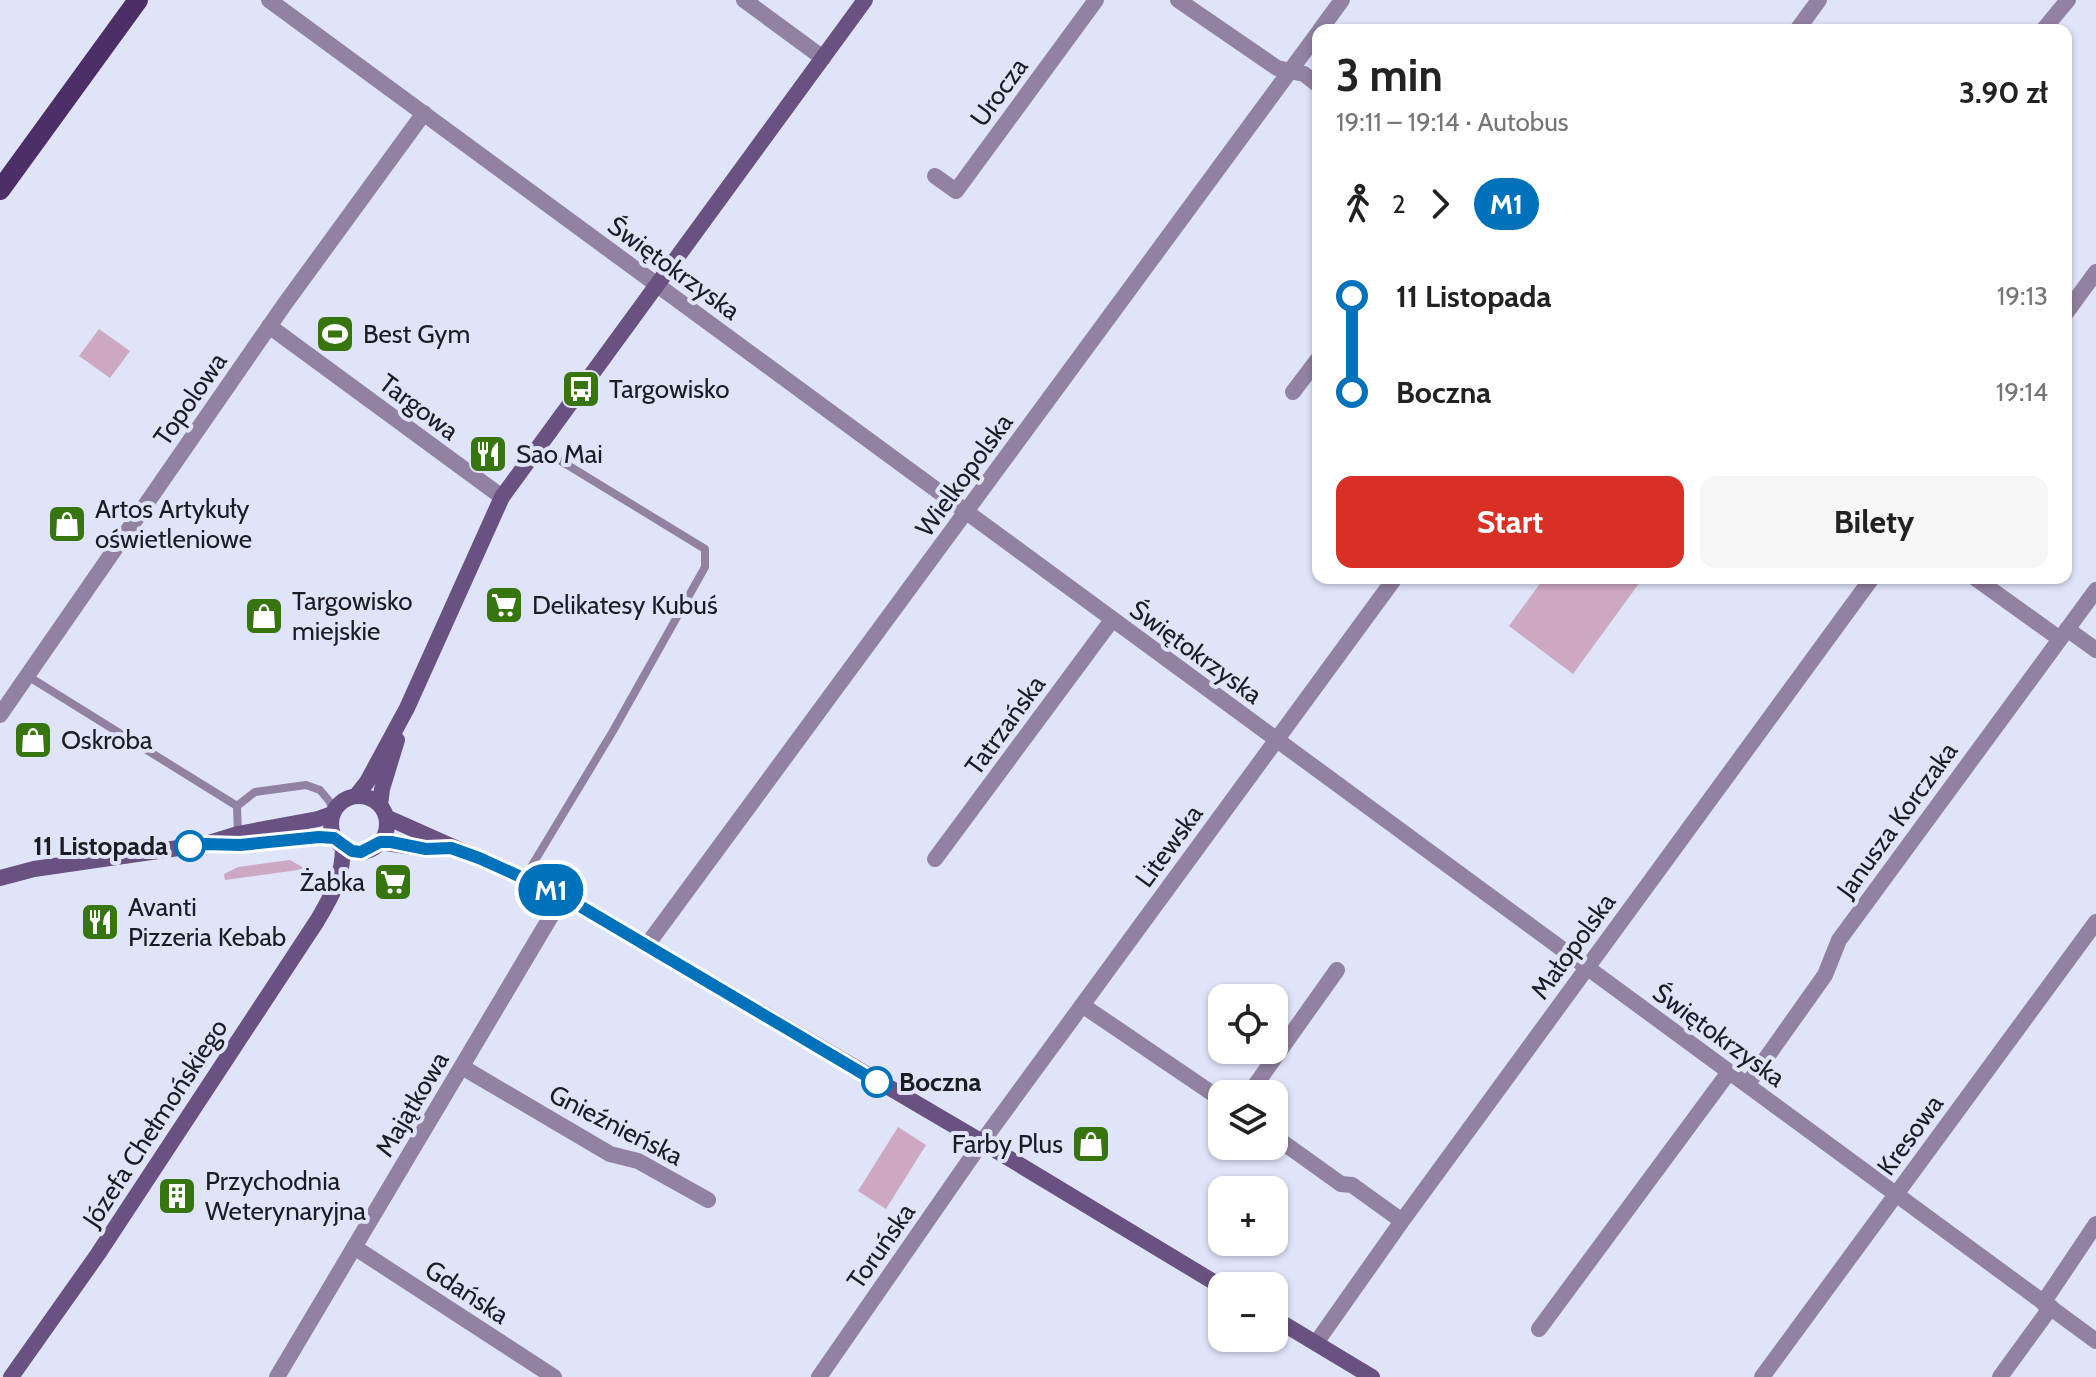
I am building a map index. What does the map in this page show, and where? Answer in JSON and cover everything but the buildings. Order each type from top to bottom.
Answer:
[{"type":"main road","points":[[0,190],[138,0]]},
{"type":"street","name":"Świętokrzyska","points":[[269,0],[2096,1341]]},
{"type":"street","points":[[744,0],[823,58]]},
{"type":"street","points":[[338,843],[330,822],[333,813],[341,803],[356,796],[367,782],[407,708],[502,497],[865,0]]},
{"type":"street","name":"Urocza","points":[[935,176],[956,191],[1096,0]]},
{"type":"street","points":[[1178,0],[1277,68],[1304,74],[1312,80]]},
{"type":"street","name":"Wielkopolska","points":[[1324,24],[1342,0]]},
{"type":"street","points":[[1801,24],[1819,0]]},
{"type":"street","points":[[2048,24],[2068,0]]},
{"type":"street","name":"Wielkopolska","points":[[647,945],[1312,41]]},
{"type":"street","name":"Topolowa","points":[[0,715],[269,326],[424,113]]},
{"type":"street","points":[[2072,305],[2096,272]]},
{"type":"street","name":"Targowa","points":[[269,326],[502,497]]},
{"type":"street","points":[[1293,392],[1312,367]]},
{"type":"street","name":"Litewska","points":[[982,1142],[1391,584]]},
{"type":"street","name":"Małopolska","points":[[1316,1343],[1868,584]]},
{"type":"street","points":[[1984,584],[2063,634],[2096,650]]},
{"type":"street","name":"Janusza Korczaka","points":[[1747,1085],[1825,975],[1839,940],[2096,590]]},
{"type":"street","name":"Tatrzańska","points":[[935,859],[1112,620]]},
{"type":"street","points":[[380,842],[387,826],[382,789],[407,708]]},
{"type":"street","points":[[356,796],[374,799],[383,811],[405,827],[429,834],[451,848],[525,877],[563,896],[1208,1279]]},
{"type":"street","points":[[0,878],[34,869],[206,844],[333,813]]},
{"type":"street","points":[[206,844],[240,845],[319,837],[361,852],[380,842],[426,849],[451,848]]},
{"type":"street","name":"Józefa Chełmońskiego","points":[[335,892],[343,865],[338,843]]},
{"type":"street","name":"Józefa Chełmońskiego","points":[[11,1377],[91,1265],[335,892],[347,881],[361,852]]},
{"type":"street","points":[[0,869],[34,869]]},
{"type":"street","name":"Majątkowa","points":[[277,1377],[563,896]]},
{"type":"street","name":"Kresowa","points":[[1762,1377],[2096,922]]},
{"type":"street","points":[[1259,1080],[1337,970]]},
{"type":"street","points":[[1082,1005],[1208,1090]]},
{"type":"street","name":"Gnieźnieńska","points":[[462,1067],[610,1154],[638,1161],[708,1200]]},
{"type":"street","points":[[1539,1329],[1729,1072]]},
{"type":"street","name":"Toruńska","points":[[819,1377],[982,1142]]},
{"type":"street","points":[[1288,1146],[1341,1184],[1352,1185],[1402,1221]]},
{"type":"street","points":[[2000,1377],[2096,1224]]},
{"type":"street","name":"Gdańska","points":[[354,1247],[554,1377]]},
{"type":"street","points":[[1288,1326],[1372,1377]]},
{"type":"lane","points":[[525,877],[613,731],[705,567],[705,549],[537,447]]},
{"type":"lane","points":[[26,675],[237,806]]},
{"type":"lane","points":[[237,806],[255,792],[306,785],[320,790],[330,802],[333,813]]},
{"type":"lane","points":[[237,806],[238,834]]},
{"type":"shaded area","points":[[99,329],[130,351],[110,378],[79,356]]},
{"type":"shaded area","points":[[1540,584],[1639,584],[1573,674],[1509,626]]},
{"type":"shaded area","points":[[290,860],[306,869],[225,880],[224,874],[238,867]]},
{"type":"shaded area","points":[[898,1127],[926,1145],[886,1209],[858,1191]]},
{"type":"bus line","name":"M1","points":[[190,846],[240,845],[319,837],[334,838],[343,847],[361,852],[380,842],[426,849],[451,848],[525,877],[563,896],[877,1082]]},
{"type":"place","name":"Best Gym","points":[[335,334]]},
{"type":"place","name":"Targowisko","points":[[581,389]]},
{"type":"place","name":"Sao Mai","points":[[488,454]]},
{"type":"place","name":"Artos Artykuły oświetleniowe","points":[[67,524]]},
{"type":"place","name":"Delikatesy Kubuś","points":[[504,605]]},
{"type":"place","name":"Targowisko miejskie","points":[[264,616]]},
{"type":"place","name":"Oskroba","points":[[33,740]]},
{"type":"place","name":"11 Listopada","points":[[190,846]]},
{"type":"place","name":"Żabka","points":[[393,882]]},
{"type":"place","name":"Avanti Pizzeria Kebab","points":[[100,922]]},
{"type":"place","name":"Boczna","points":[[877,1082]]},
{"type":"place","name":"Farby Plus","points":[[1091,1144]]},
{"type":"place","name":"Przychodnia Weterynaryjna","points":[[177,1196]]}]
